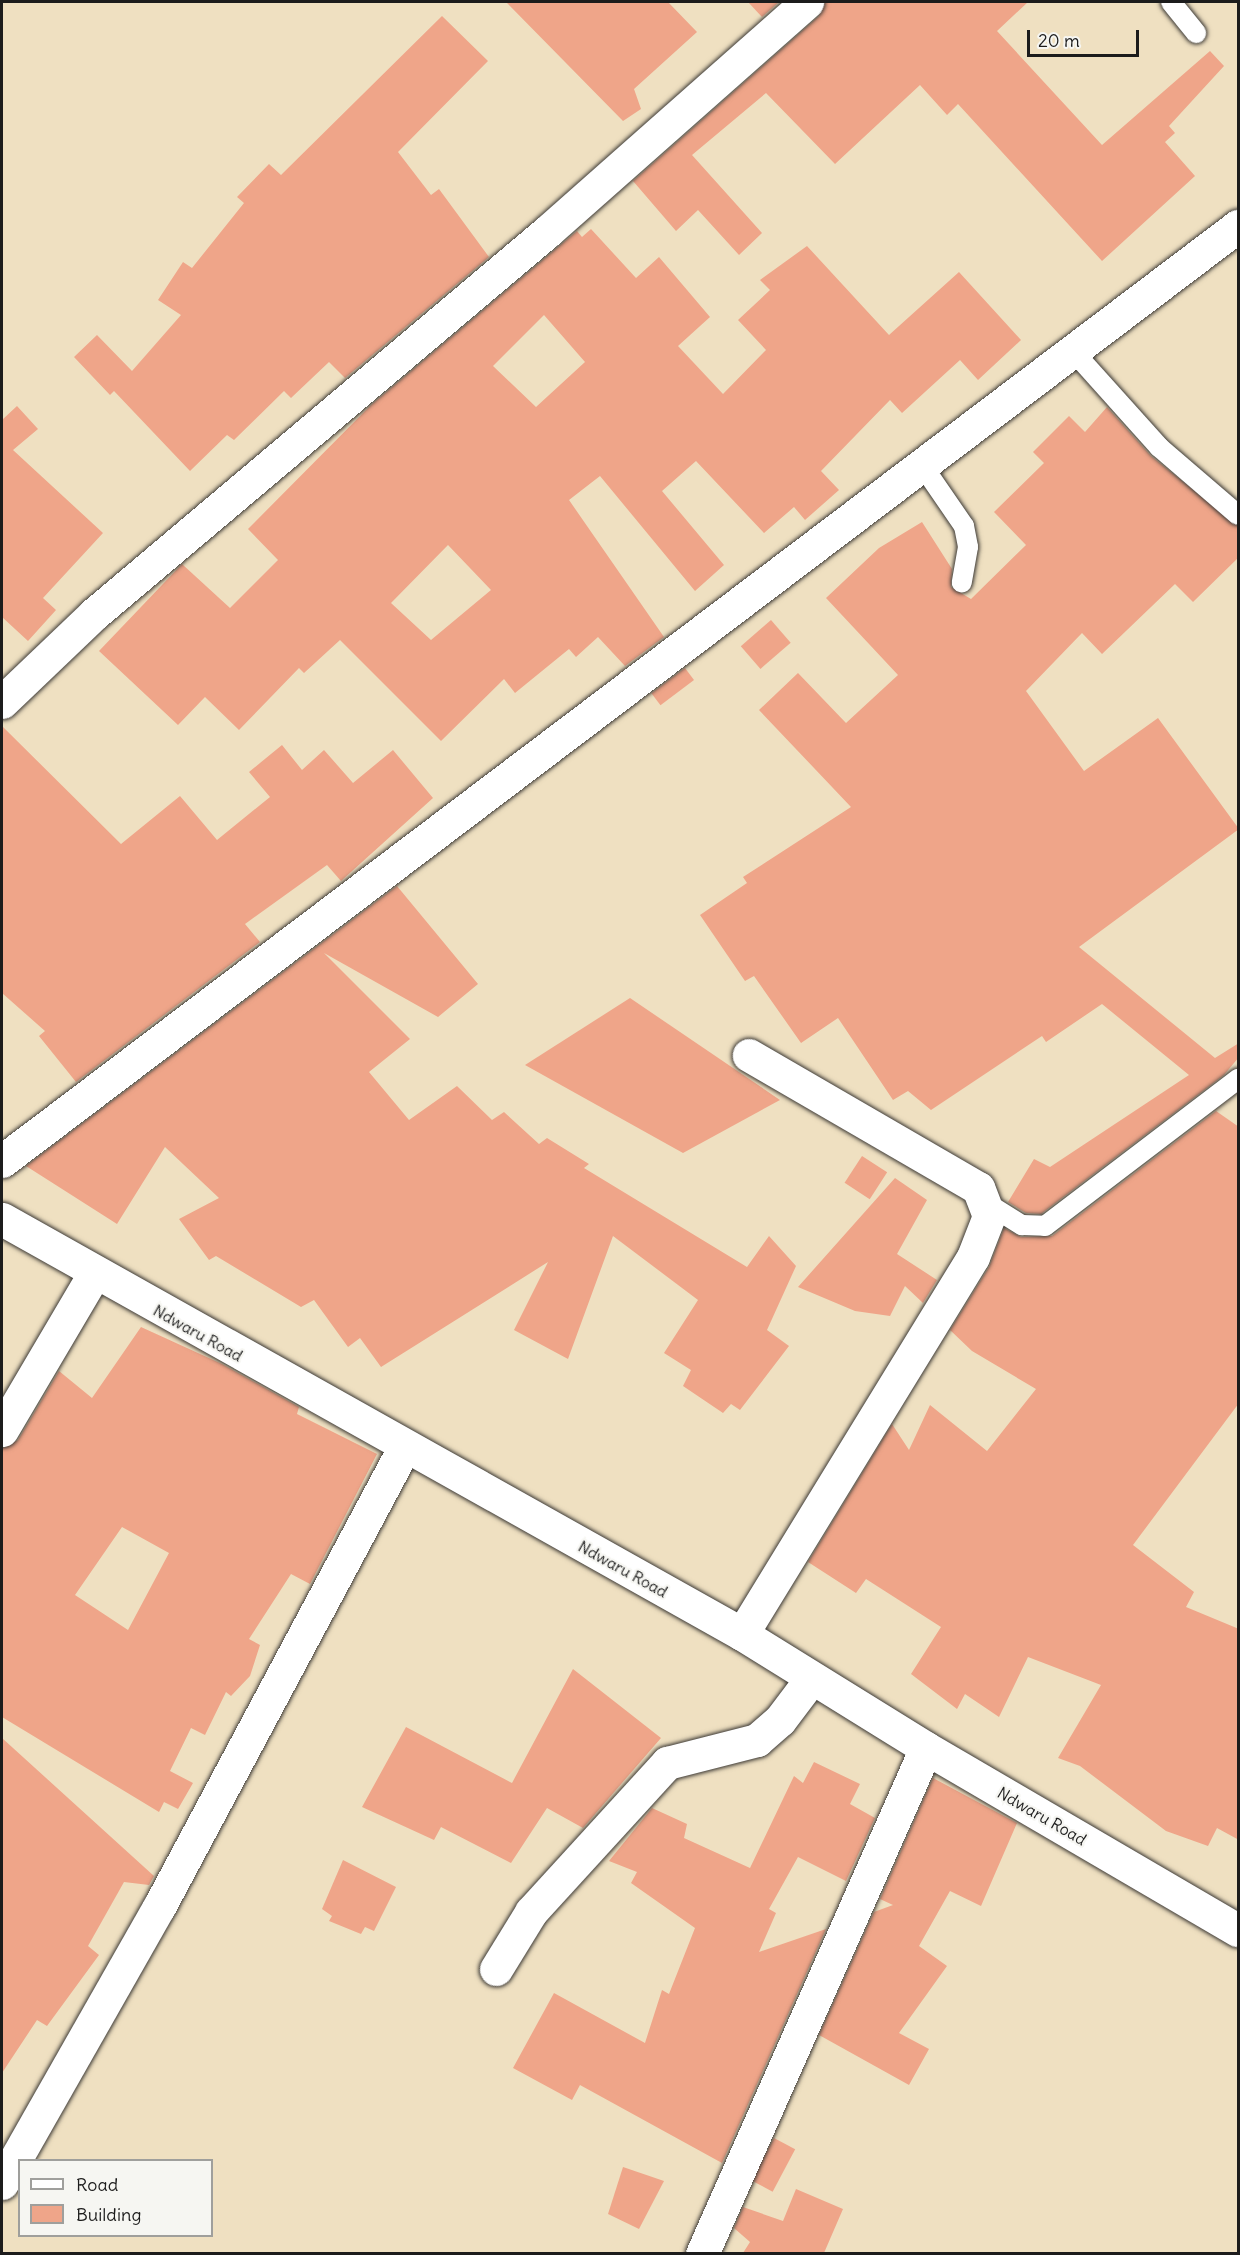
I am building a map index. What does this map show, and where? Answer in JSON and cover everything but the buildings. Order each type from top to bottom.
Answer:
[{"type":"street","points":[[2,702],[94,614],[548,231],[807,2]]},
{"type":"street","points":[[2,1161],[1239,226]]},
{"type":"street","points":[[742,1634],[988,1229],[988,1204],[978,1188],[749,1055]]},
{"type":"street","name":"Ndwaru Road","points":[[2,1219],[94,1274],[404,1448],[742,1634],[811,1679],[926,1748],[1239,1930]]},
{"type":"street","points":[[2,1430],[94,1274]]},
{"type":"street","points":[[2,2183],[159,1907],[404,1448]]},
{"type":"street","points":[[496,1969],[531,1912],[667,1763],[757,1740],[780,1720],[811,1679]]},
{"type":"street","points":[[702,2253],[926,1748]]},
{"type":"lane","points":[[1171,2],[1196,33]]},
{"type":"lane","points":[[1073,351],[1159,447],[1239,515]]},
{"type":"lane","points":[[922,465],[964,526],[968,548],[962,582]]},
{"type":"lane","points":[[988,1204],[1022,1225],[1045,1226],[1239,1079]]}]
